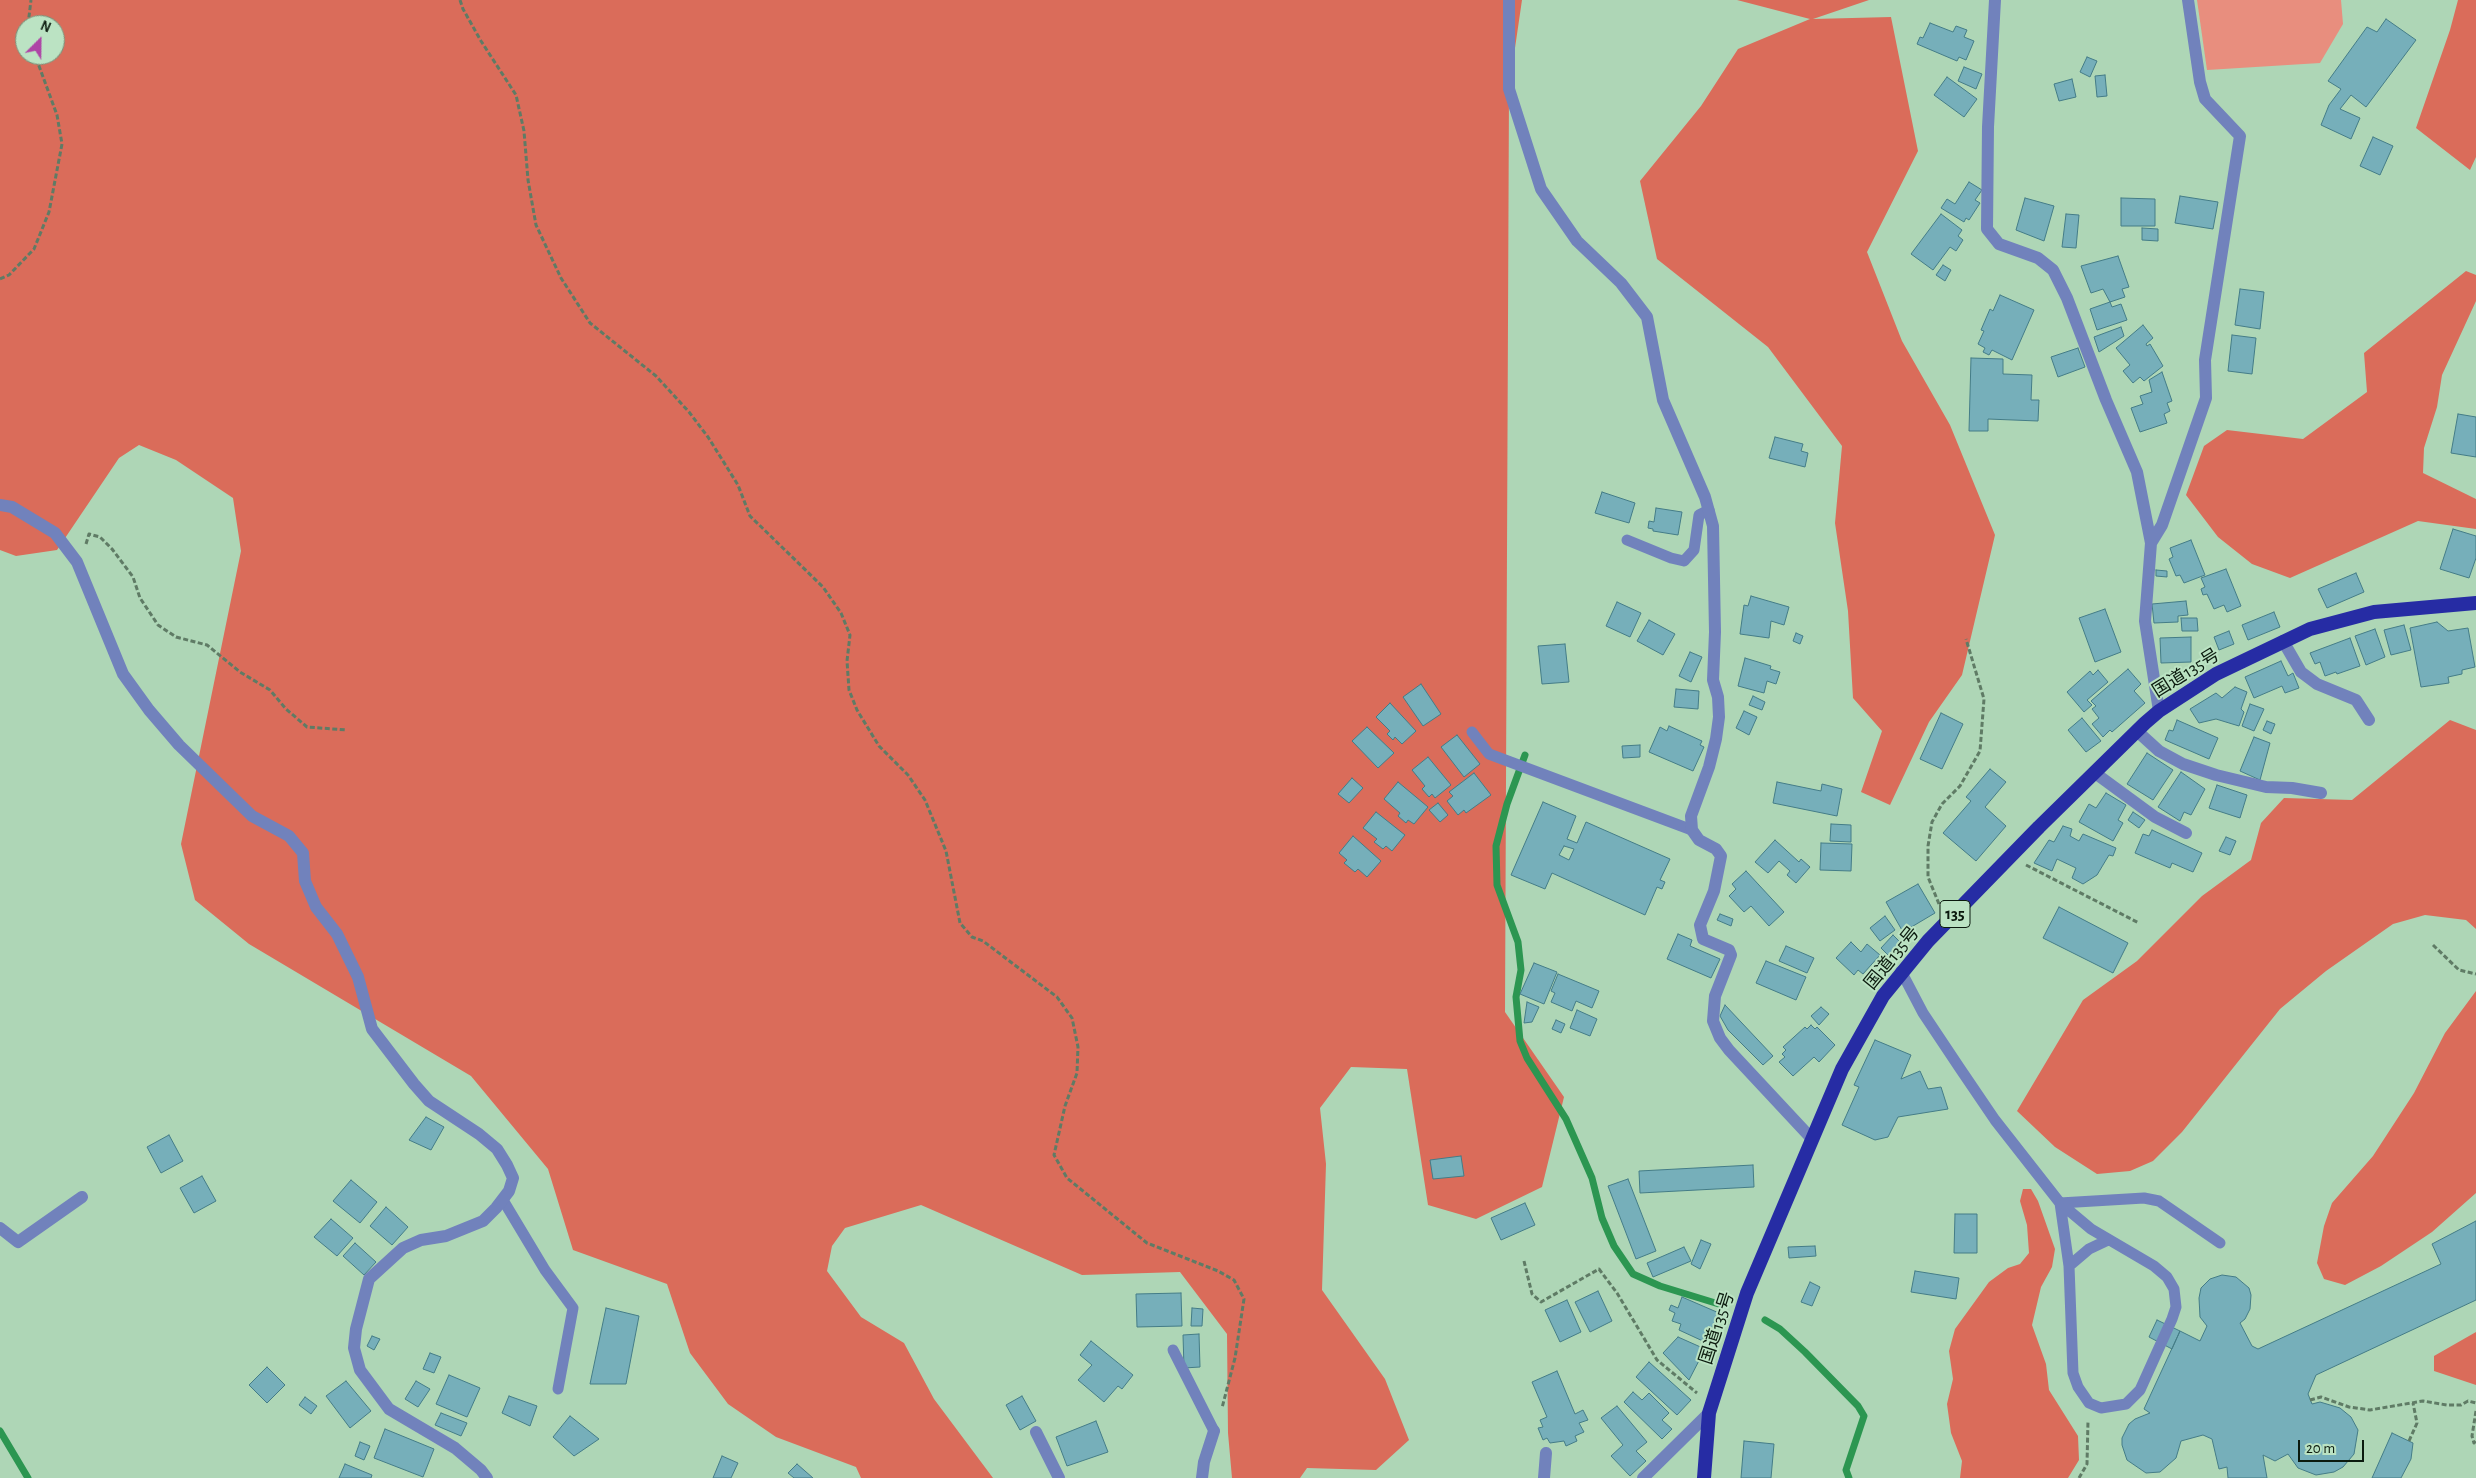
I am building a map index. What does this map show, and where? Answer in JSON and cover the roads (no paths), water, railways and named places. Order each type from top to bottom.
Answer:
[{"type":"highway","name":"国道135号","points":[[1704,1478],[1709,1413],[1747,1294],[1842,1069],[1866,1023],[1901,971],[2010,857],[2159,710],[2216,674],[2310,629],[2374,612],[2476,603]]},
{"type":"street","points":[[1509,0],[1510,89],[1540,190],[1577,241],[1621,283],[1647,317],[1663,400],[1705,496],[1709,510],[1713,536],[1715,632],[1713,680],[1718,697],[1719,717],[1716,739],[1691,816],[1692,830],[1699,840],[1716,849],[1721,856],[1714,891],[1700,926],[1703,939],[1729,950],[1731,955],[1717,988],[1712,1010],[1713,1021],[1720,1038],[1812,1139]]},
{"type":"street","points":[[1995,0],[1988,127],[1987,229],[1999,244],[2038,258],[2053,270],[2068,298],[2106,400],[2137,472],[2151,543],[2145,621],[2159,710]]},
{"type":"street","points":[[2151,543],[2162,525],[2206,398],[2205,360],[2240,136],[2205,99],[2200,82],[2188,0]]},
{"type":"street","points":[[0,505],[12,507],[55,533],[77,562],[123,674],[149,710],[180,745],[252,816],[289,836],[303,853],[305,881],[316,907],[337,934],[358,977],[372,1029],[414,1084],[429,1100],[479,1134],[497,1149],[513,1178],[509,1191],[503,1200],[483,1220],[446,1236],[422,1240],[403,1248],[382,1265],[369,1279],[356,1329],[354,1348],[360,1370],[388,1409],[455,1448],[481,1470],[487,1478]]},
{"type":"street","points":[[2283,642],[2301,672],[2317,684],[2356,700],[2369,720]]},
{"type":"street","points":[[2137,731],[2159,751],[2183,764],[2216,775],[2266,787],[2292,788],[2321,793]]},
{"type":"street","points":[[2095,773],[2155,817],[2186,833]]},
{"type":"street","points":[[0,1228],[18,1242],[82,1197]]},
{"type":"street","points":[[1643,1478],[1709,1413]]},
{"type":"street","points":[[1036,1432],[1059,1478]]},
{"type":"street","points":[[1202,1478],[1204,1462],[1214,1432]]},
{"type":"street","points":[[1544,1478],[1546,1453]]},
{"type":"lane","points":[[1627,540],[1671,558],[1684,561],[1694,550],[1699,515],[1709,510]]},
{"type":"lane","points":[[1472,732],[1489,754],[1692,830]]},
{"type":"lane","points":[[1901,971],[1923,1013],[2000,1127],[2060,1203],[2108,1240],[2154,1266],[2167,1277],[2174,1289],[2176,1307],[2154,1362],[2134,1398],[2126,1404],[2101,1408],[2089,1403],[2078,1387],[2073,1373],[2069,1266],[2060,1203]]},
{"type":"lane","points":[[2060,1203],[2144,1198],[2159,1201],[2220,1243]]},
{"type":"lane","points":[[503,1200],[545,1270],[574,1308],[558,1389]]},
{"type":"lane","points":[[2069,1266],[2089,1249],[2108,1240]]},
{"type":"lane","points":[[1173,1350],[1214,1432]]},
{"type":"waterway","points":[[1525,755],[1507,804],[1496,846],[1497,885],[1518,942],[1521,970],[1516,997],[1520,1041],[1527,1058],[1566,1119],[1592,1178],[1602,1218],[1614,1246],[1633,1274],[1660,1286],[1722,1305]]},
{"type":"waterway","points":[[1765,1320],[1780,1329],[1805,1352],[1858,1406],[1864,1416],[1846,1470],[1849,1478]]},
{"type":"waterway","points":[[0,1431],[28,1478]]}]
